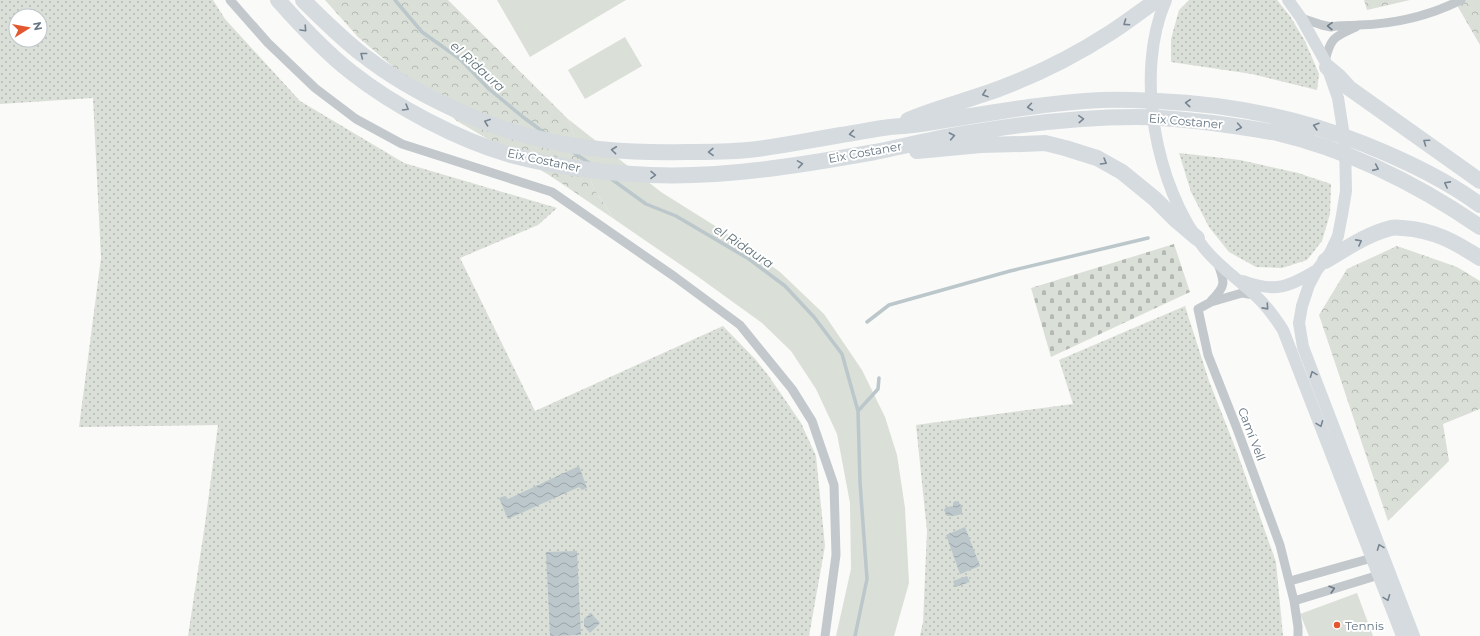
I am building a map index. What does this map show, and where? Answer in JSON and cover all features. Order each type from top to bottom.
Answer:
[{"type":"highway","name":"Eix Costaner","points":[[278,0],[320,45],[353,73],[393,100],[427,120],[475,142],[518,156],[581,169],[650,175],[677,175],[761,170],[873,152],[963,134],[1070,120],[1139,117],[1184,120],[1277,133],[1330,149],[1377,168],[1424,192],[1480,227]]},
{"type":"highway","name":"Eix Costaner","points":[[303,0],[334,31],[365,56],[395,77],[437,101],[514,132],[549,141],[582,147],[653,153],[750,150],[890,127],[923,124],[1039,106],[1102,100],[1185,102],[1228,106],[1281,117],[1336,132],[1387,153],[1429,174],[1459,190],[1480,205]]},
{"type":"highway","points":[[890,127],[927,112],[1000,89],[1046,69],[1104,37],[1157,0]]},
{"type":"highway","points":[[1326,64],[1349,88],[1480,181]]},
{"type":"highway","points":[[873,152],[928,151],[981,145],[1045,143],[1065,148],[1097,158],[1122,172],[1155,199],[1197,238]]},
{"type":"highway","points":[[1321,266],[1358,242],[1377,233],[1393,228],[1412,229],[1434,233],[1480,258]]},
{"type":"street","points":[[230,0],[268,43],[315,88],[356,119],[402,144],[552,192],[675,277],[740,325],[792,389],[812,421],[834,486],[836,555],[826,636]]},
{"type":"street","points":[[1166,0],[1157,30],[1152,68],[1152,108],[1159,149],[1166,176],[1175,198],[1197,238],[1218,264],[1255,295],[1273,314],[1283,330],[1402,636]]},
{"type":"street","points":[[1288,0],[1301,18],[1326,64],[1338,98],[1345,143],[1346,191],[1338,236],[1330,253],[1309,285],[1302,306],[1299,323],[1303,347],[1414,636]]},
{"type":"street","points":[[1301,18],[1322,26],[1331,27],[1396,21],[1416,17],[1461,0]]},
{"type":"street","points":[[1326,64],[1330,44],[1337,35],[1359,25]]},
{"type":"street","name":"Camí Vell","points":[[1211,302],[1220,292],[1224,280],[1218,264]]},
{"type":"street","points":[[1238,280],[1270,288],[1282,287],[1296,282],[1321,266]]},
{"type":"street","name":"Camí Vell","points":[[1255,295],[1242,293],[1211,302],[1198,309],[1208,355],[1280,545],[1294,601],[1298,636]]},
{"type":"street","points":[[1290,581],[1372,558]]},
{"type":"street","points":[[1294,601],[1379,575]]},
{"type":"green space","points":[[0,0],[213,0],[225,19],[300,101],[404,163],[557,208],[538,225],[460,258],[535,411],[723,326],[756,360],[768,375],[801,423],[816,456],[825,546],[809,636],[188,636],[218,425],[79,427],[101,258],[93,98],[0,104]]},
{"type":"green space","points":[[325,0],[448,0],[568,119],[594,189],[614,219],[549,175],[457,121],[358,37]]},
{"type":"green space","points":[[497,0],[626,0],[530,57]]},
{"type":"green space","points":[[1189,0],[1277,0],[1290,16],[1305,41],[1319,74],[1317,90],[1252,74],[1171,62],[1171,39],[1179,10]]},
{"type":"green space","points":[[1364,0],[1410,0],[1367,10]]},
{"type":"green space","points":[[1454,0],[1480,0],[1480,45]]},
{"type":"green space","points":[[625,37],[642,66],[585,99],[568,70]]},
{"type":"green space","points":[[568,119],[661,192],[720,229],[780,272],[824,314],[862,370],[885,417],[897,455],[905,508],[909,583],[894,636],[836,636],[851,569],[850,503],[837,434],[816,389],[791,351],[762,323],[614,219],[594,189]]},
{"type":"green space","points":[[1179,153],[1240,160],[1298,173],[1331,184],[1330,214],[1322,241],[1307,260],[1282,268],[1256,267],[1229,252],[1209,227],[1191,192]]},
{"type":"green space","points":[[1174,244],[1190,292],[1051,357],[1031,288]]},
{"type":"green space","points":[[1397,246],[1457,267],[1480,281],[1480,409],[1443,424],[1449,461],[1388,521],[1319,315],[1347,269]]},
{"type":"green space","points":[[1185,306],[1209,381],[1237,452],[1276,562],[1283,636],[920,636],[923,622],[927,531],[916,425],[1073,404],[1059,360]]},
{"type":"green space","name":"Tennis","points":[[1357,593],[1373,636],[1309,636],[1300,614]]},
{"type":"water","points":[[579,466],[587,488],[582,490],[579,487],[508,519],[499,498],[505,496],[508,499]]},
{"type":"water","points":[[955,501],[962,506],[962,513],[947,516],[944,510],[946,507],[953,506]]},
{"type":"water","points":[[965,527],[980,566],[960,574],[946,535]]},
{"type":"water","points":[[577,551],[581,635],[550,636],[546,552]]},
{"type":"water","points":[[967,576],[970,582],[955,587],[953,581]]},
{"type":"water","points":[[591,613],[600,623],[590,633],[584,626],[584,619]]},
{"type":"waterway","name":"el Ridaura","points":[[395,0],[422,32],[460,59],[489,89],[546,134]]},
{"type":"waterway","name":"el Ridaura","points":[[573,152],[589,163]]},
{"type":"waterway","name":"el Ridaura","points":[[610,178],[646,204],[676,216],[749,259],[785,286],[814,317],[842,354],[858,411],[860,482],[867,579],[855,636]]},
{"type":"waterway","points":[[867,322],[889,305],[1010,271],[1148,238]]},
{"type":"waterway","points":[[858,411],[878,389],[879,378]]},
{"type":"place","name":"Tennis","points":[[1337,625]]}]
